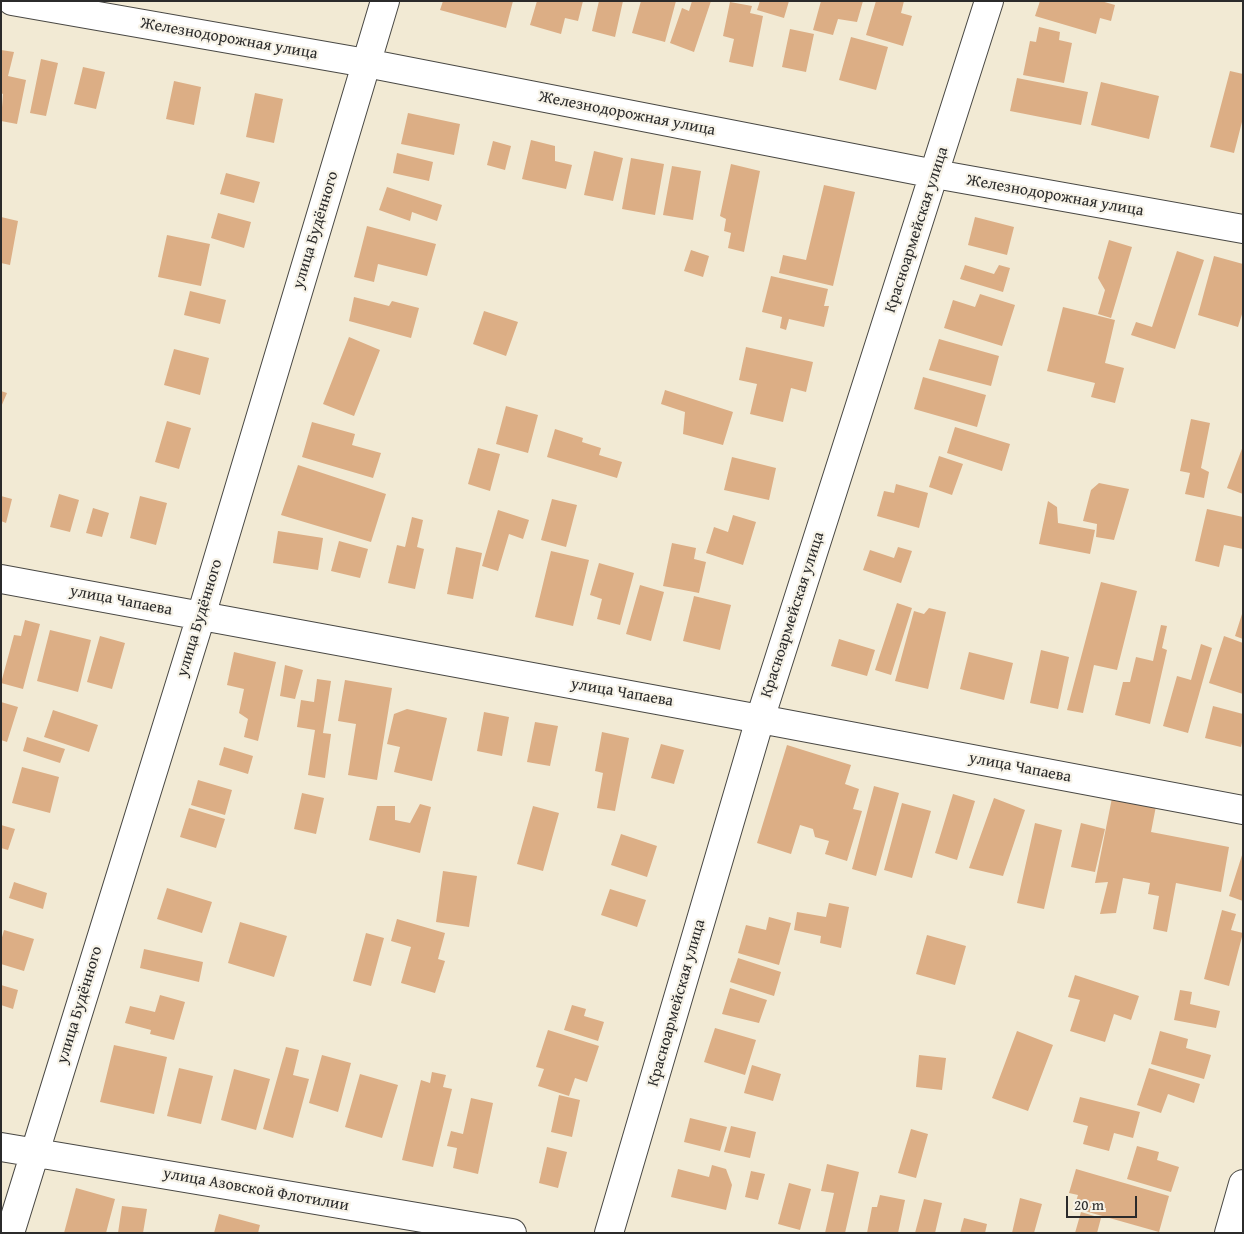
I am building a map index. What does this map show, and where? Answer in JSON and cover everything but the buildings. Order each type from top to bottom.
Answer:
[{"type":"street","name":"Железнодорожная улица","points":[[12,1],[73,7],[935,174],[1243,230]]},
{"type":"street","name":"улица Будённого","points":[[10,1233],[201,616],[385,1]]},
{"type":"street","name":"Красноармейская улица","points":[[610,1233],[760,719],[989,1]]},
{"type":"street","name":"улица Чапаева","points":[[1,579],[1243,810]]},
{"type":"street","name":"улица Азовской Флотилии","points":[[1,1147],[512,1233]]},
{"type":"street","points":[[1229,1233],[1243,1184]]}]
